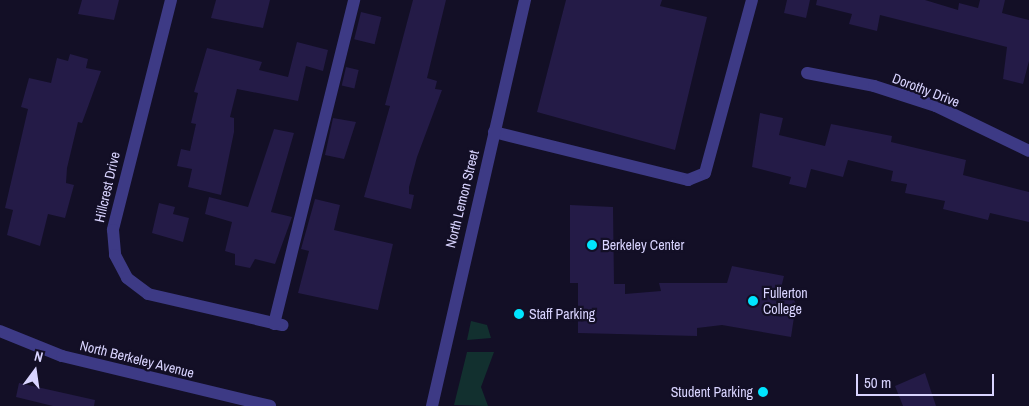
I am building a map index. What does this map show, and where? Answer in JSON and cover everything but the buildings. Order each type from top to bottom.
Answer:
[{"type":"street","name":"Hillcrest Drive","points":[[171,0],[112,230],[115,255],[127,278],[148,294],[278,325],[354,0]]},
{"type":"street","name":"North Lemon Street","points":[[432,406],[525,0]]},
{"type":"street","points":[[494,132],[688,180],[705,173],[752,0]]},
{"type":"street","name":"Dorothy Drive","points":[[807,73],[874,86],[936,106],[1029,151]]},
{"type":"street","name":"North Berkeley Avenue","points":[[0,331],[62,356],[270,406]]},
{"type":"green space","points":[[471,321],[487,325],[491,338],[467,340]]},
{"type":"green space","points":[[467,352],[494,352],[481,387],[488,406],[454,405]]},
{"type":"place","name":"Berkeley Center","points":[[592,245]]},
{"type":"place","name":"Fullerton College","points":[[753,301]]},
{"type":"place","name":"Staff Parking","points":[[519,314]]},
{"type":"place","name":"Student Parking","points":[[763,392]]}]
